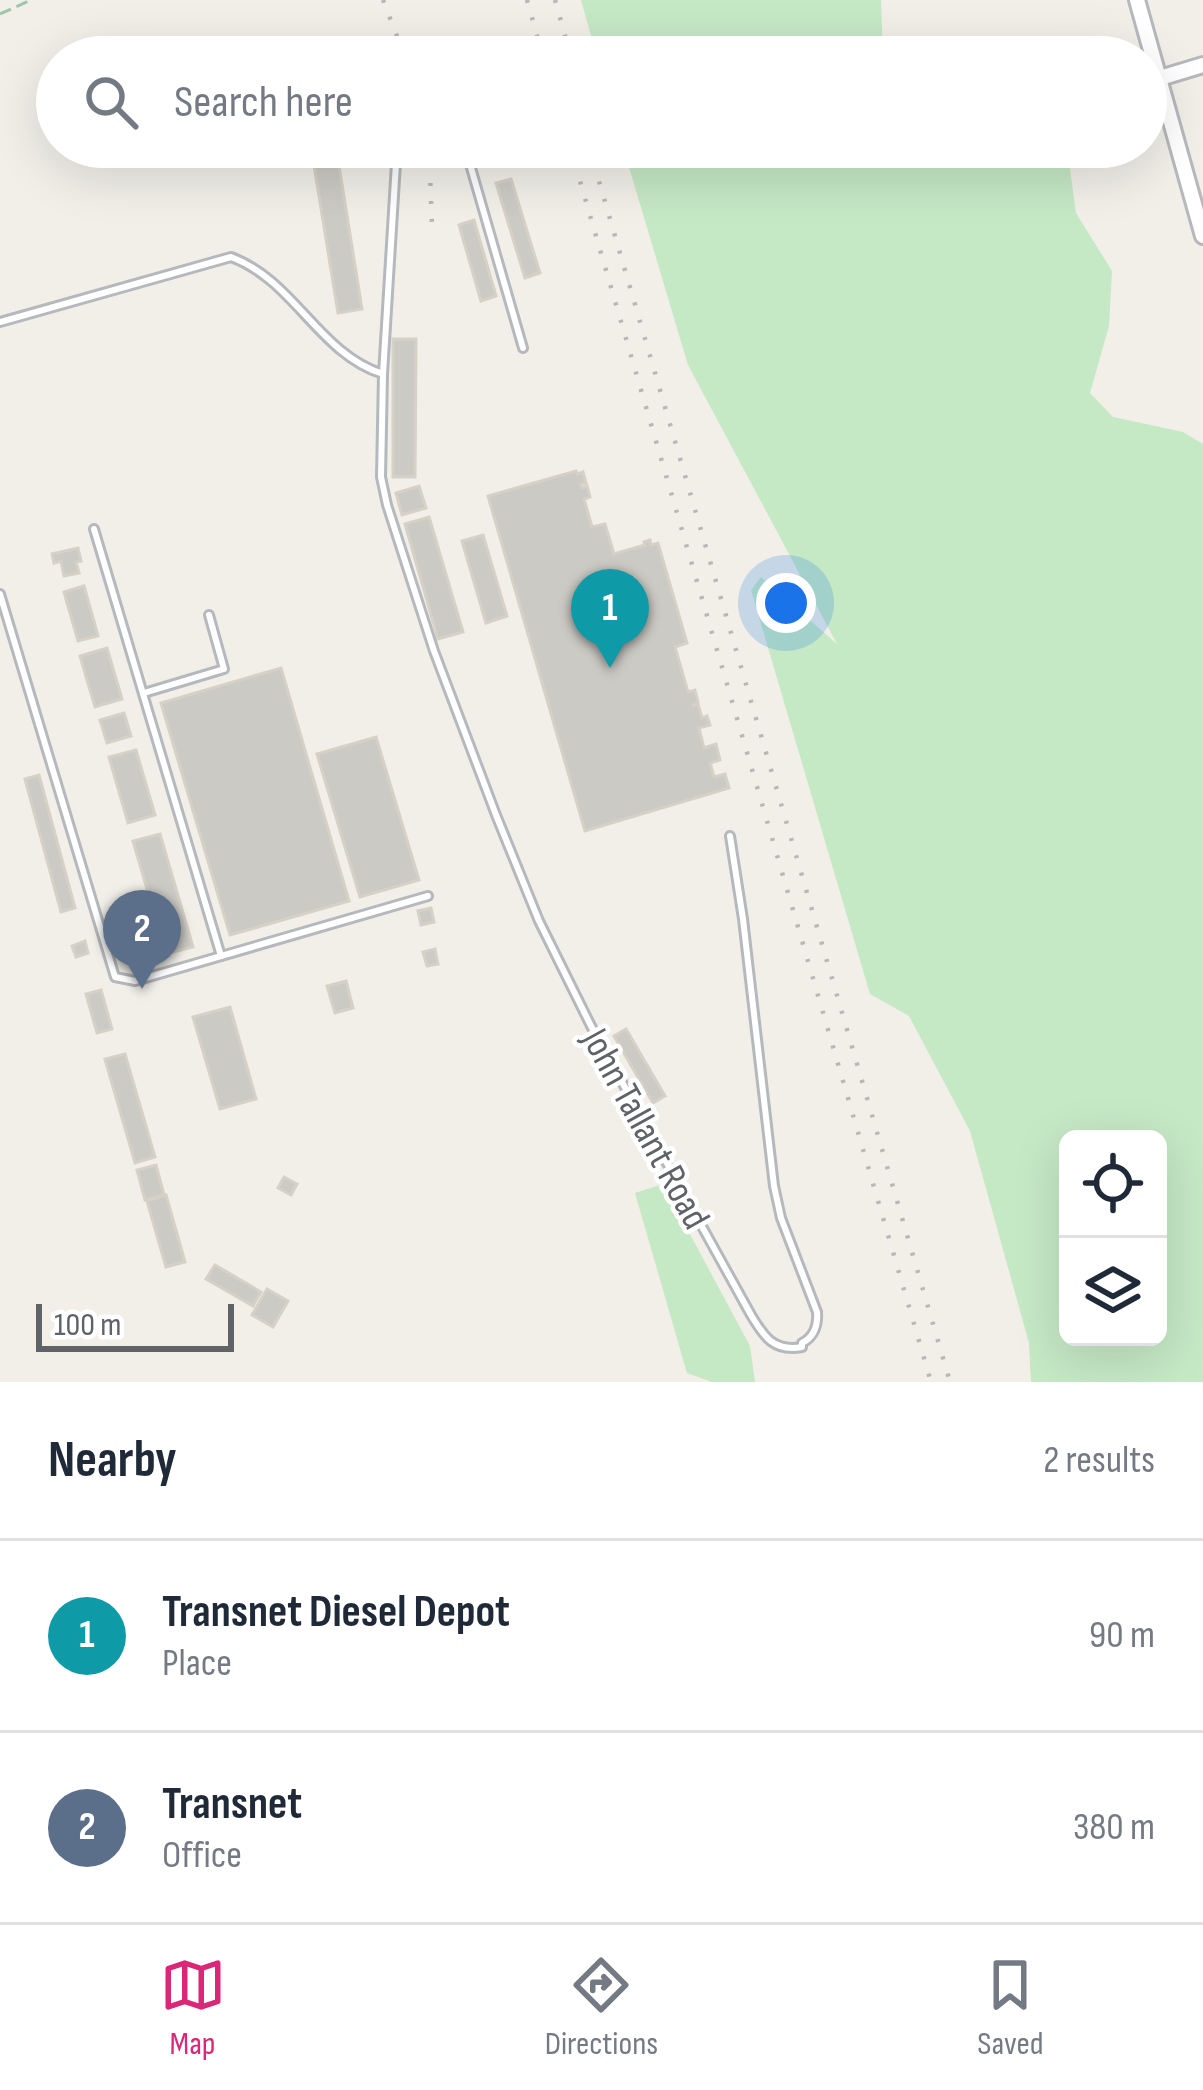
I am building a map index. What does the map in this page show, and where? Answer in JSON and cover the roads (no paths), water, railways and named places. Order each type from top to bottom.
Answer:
[{"type":"street","points":[[1137,0],[1148,36]]},
{"type":"street","points":[[1167,76],[1203,65]]},
{"type":"street","points":[[1167,102],[1203,236]]},
{"type":"street","points":[[1184,159],[1203,153]]},
{"type":"lane","name":"John Tallant Road","points":[[396,168],[381,477],[434,651],[539,921],[591,1026],[764,1337],[777,1347],[790,1349],[808,1340],[818,1323],[817,1312],[781,1218],[774,1186],[730,836]]},
{"type":"lane","points":[[471,168],[523,349]]},
{"type":"lane","points":[[0,322],[231,257],[260,271],[349,358],[383,374]]},
{"type":"lane","points":[[94,530],[221,956]]},
{"type":"lane","points":[[0,595],[115,977],[135,981],[428,896]]},
{"type":"lane","points":[[145,693],[224,668],[209,615]]},
{"type":"railway","points":[[383,0],[397,36]]},
{"type":"railway","points":[[527,0],[537,36]]},
{"type":"railway","points":[[555,0],[565,36]]},
{"type":"railway","points":[[430,168],[432,226]]},
{"type":"railway","points":[[576,168],[931,1382]]},
{"type":"railway","points":[[595,168],[950,1382]]},
{"type":"place","name":"Transnet Diesel Depot","points":[[610,668]]},
{"type":"place","name":"Transnet","points":[[142,989]]}]
